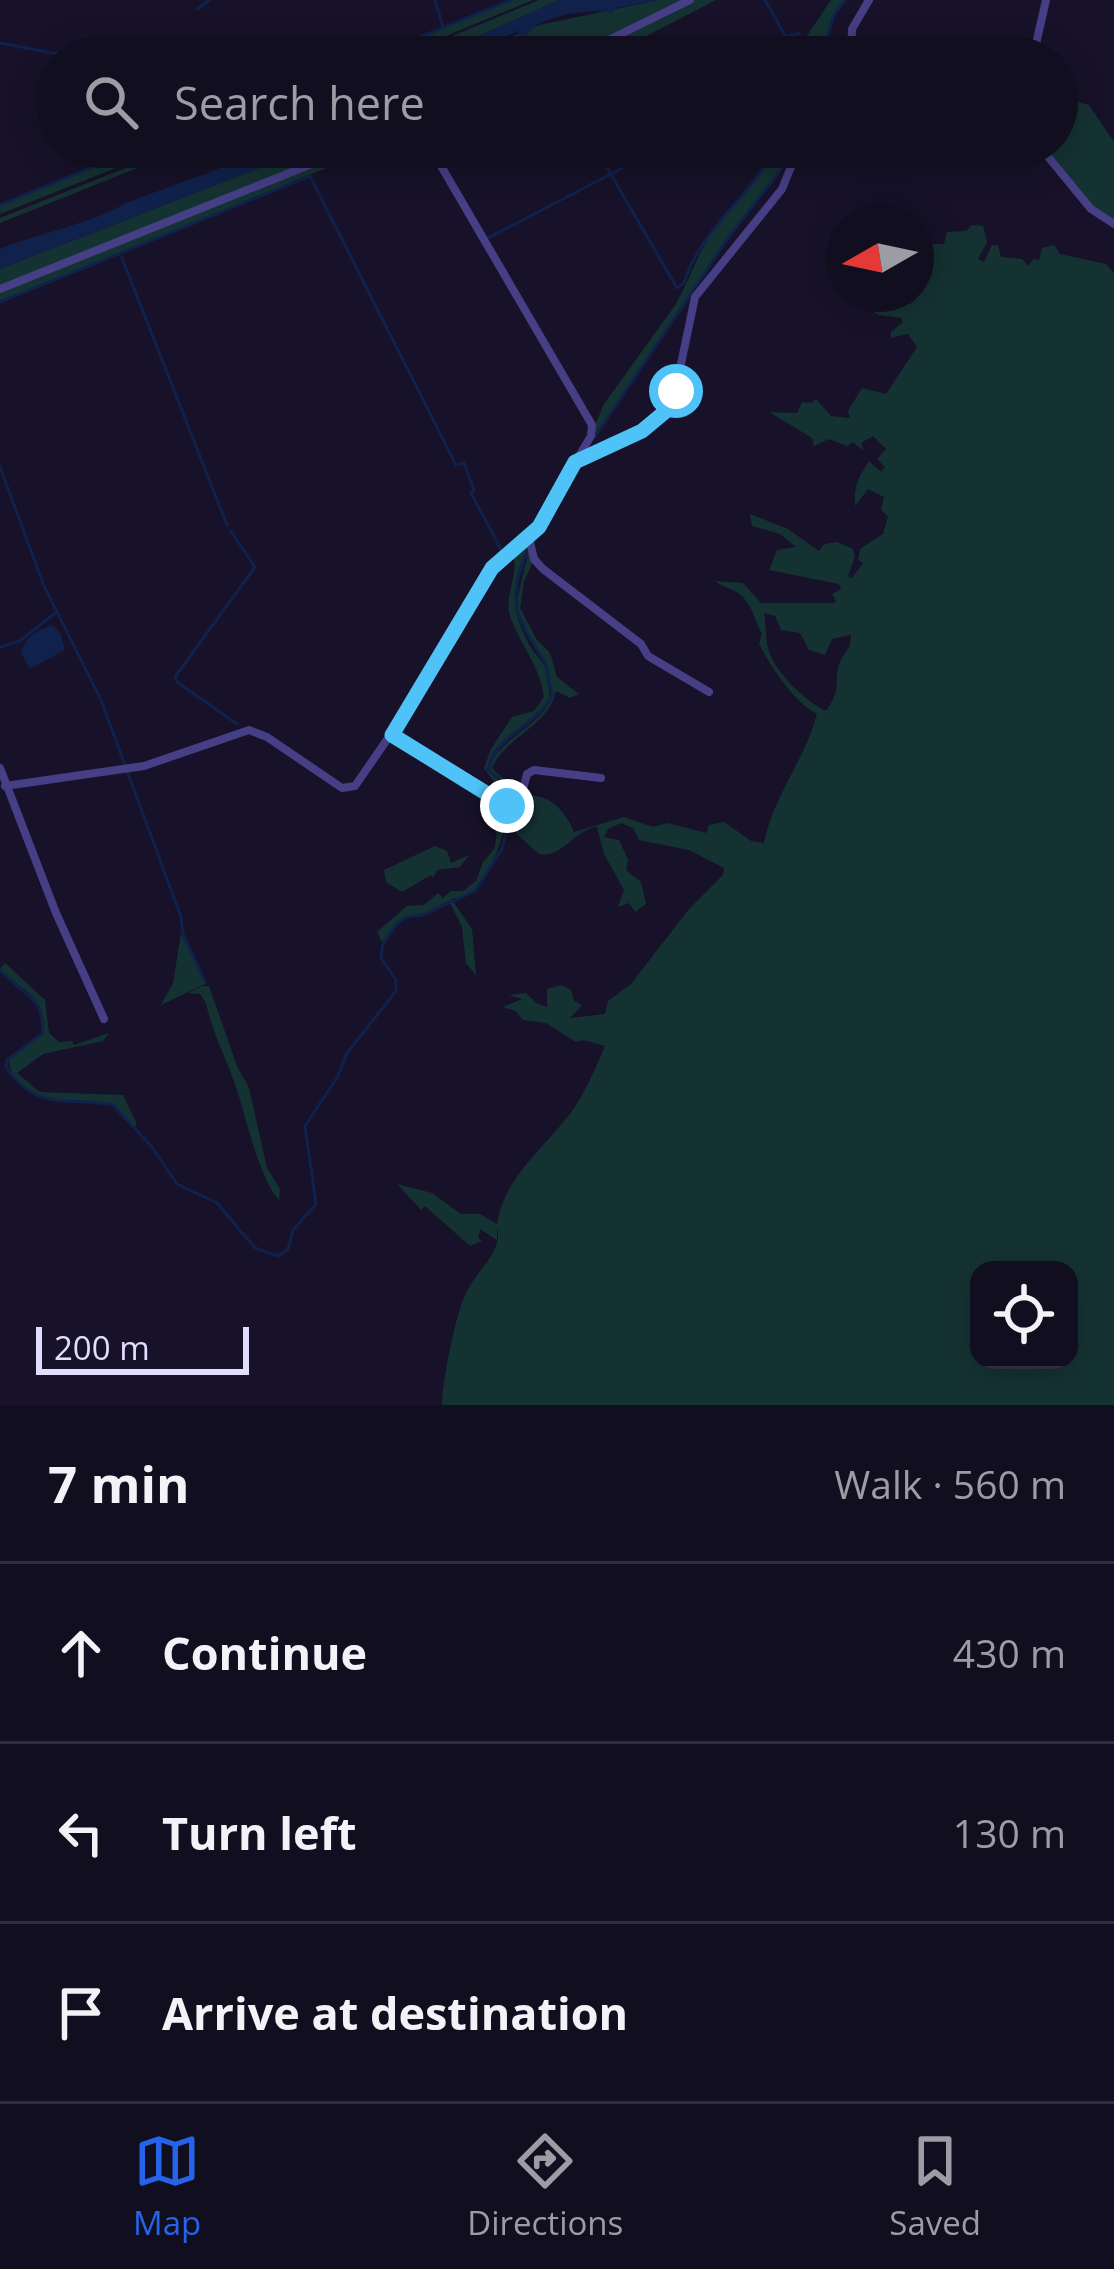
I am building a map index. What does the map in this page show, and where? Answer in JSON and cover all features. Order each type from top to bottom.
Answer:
[{"type":"street","points":[[617,36],[690,0]]},
{"type":"street","points":[[852,36],[869,0]]},
{"type":"street","points":[[1038,36],[1046,0]]},
{"type":"street","points":[[0,289],[302,168]]},
{"type":"street","points":[[5,786],[144,766],[249,730],[342,788],[360,782],[492,568],[539,527],[592,425],[442,168]]},
{"type":"street","points":[[575,462],[629,440],[672,406],[694,298],[782,189],[791,168]]},
{"type":"street","points":[[1057,168],[1091,209],[1114,224]]},
{"type":"street","points":[[529,538],[534,559],[543,569],[641,644],[648,656],[710,692]]},
{"type":"street","points":[[392,735],[511,808],[518,808],[527,774],[534,770],[601,778]]},
{"type":"street","points":[[0,768],[104,1019]]},
{"type":"green space","points":[[514,0],[533,0],[446,36],[425,36]]},
{"type":"green space","points":[[539,0],[559,0],[479,36],[452,36]]},
{"type":"green space","points":[[659,0],[686,0],[612,36],[513,36],[539,25]]},
{"type":"green space","points":[[695,0],[716,0],[647,36],[621,36]]},
{"type":"green space","points":[[831,0],[844,0],[828,36],[807,36]]},
{"type":"green space","points":[[1078,102],[1089,105],[1114,142],[1114,221],[1094,208],[1060,168],[1078,168]]},
{"type":"green space","points":[[91,168],[116,168],[0,214],[0,205]]},
{"type":"green space","points":[[125,168],[138,168],[0,223],[0,218]]},
{"type":"green space","points":[[259,168],[297,168],[0,287],[0,269]]},
{"type":"green space","points":[[308,168],[326,168],[0,301],[0,291]]},
{"type":"green space","points":[[781,168],[728,237],[583,453],[604,404],[676,304],[708,239],[763,169]]},
{"type":"green space","points":[[983,226],[987,242],[978,259],[984,262],[992,245],[998,245],[1001,257],[1022,259],[1029,266],[1033,259],[1039,260],[1042,248],[1054,245],[1060,254],[1106,264],[1114,273],[1114,1405],[442,1405],[462,1302],[493,1253],[497,1244],[498,1236],[497,1227],[497,1240],[480,1229],[482,1241],[470,1246],[425,1206],[421,1210],[397,1184],[432,1193],[461,1214],[480,1214],[497,1224],[516,1178],[575,1106],[605,1046],[576,1042],[546,1023],[523,1020],[516,1011],[503,1007],[522,999],[509,995],[526,993],[547,1007],[547,989],[561,985],[582,1005],[570,1018],[605,1014],[608,1001],[631,984],[724,868],[689,850],[639,840],[633,828],[621,823],[608,829],[604,837],[619,840],[628,860],[626,870],[641,882],[646,904],[635,912],[629,903],[618,907],[624,890],[604,854],[597,827],[555,852],[539,854],[512,830],[523,797],[549,800],[574,832],[624,817],[653,827],[667,823],[706,833],[709,825],[724,822],[751,841],[764,843],[774,809],[817,714],[770,663],[746,600],[715,581],[743,583],[761,603],[836,601],[832,594],[841,589],[839,584],[769,570],[777,550],[796,547],[780,534],[752,526],[750,514],[788,529],[819,551],[824,544],[837,542],[853,549],[848,576],[852,578],[863,563],[858,560],[860,549],[883,534],[888,517],[881,509],[884,497],[868,489],[855,506],[855,493],[869,461],[881,472],[885,467],[877,459],[886,449],[873,436],[861,443],[864,451],[853,442],[847,446],[829,439],[814,446],[812,438],[769,412],[797,413],[802,402],[816,399],[831,416],[850,418],[848,411],[862,388],[886,394],[917,347],[908,334],[891,338],[902,318],[874,312],[934,312],[934,244],[944,244],[947,232]],"holes":[[[764,613],[775,616],[781,630],[800,633],[809,650],[825,655],[832,639],[851,635],[826,711],[800,693],[777,666],[768,648]]]},
{"type":"green space","points":[[526,542],[516,606],[529,549],[532,564],[520,608],[537,640],[550,653],[557,677],[579,694],[570,698],[556,691],[545,713],[498,757],[492,768],[509,784],[512,807],[484,768],[512,717],[534,711],[544,697],[509,609],[514,559],[509,555]],"holes":[[[517,613],[547,669],[523,633]],[[549,685],[554,693],[549,704],[489,764],[500,781],[487,770],[490,759],[550,699]]]},
{"type":"green space","points":[[511,810],[485,877],[470,893],[451,899],[472,929],[476,975],[466,963],[462,927],[449,901],[403,917],[382,942],[377,932],[407,906],[424,905],[438,893],[443,898],[451,891],[463,891],[476,881],[495,848],[497,828]]},
{"type":"green space","points":[[435,846],[447,851],[451,863],[469,855],[460,867],[437,870],[433,878],[402,892],[386,882],[384,870]]},
{"type":"green space","points":[[181,933],[205,984],[161,1005],[173,983]]},
{"type":"green space","points":[[5,963],[45,1000],[49,1033],[59,1042],[74,1045],[109,1033],[103,1041],[43,1054],[17,1073],[40,1092],[123,1095],[135,1130],[115,1105],[36,1094],[14,1077],[9,1061],[44,1034],[43,1020],[32,996],[0,969]]},
{"type":"green space","points":[[209,986],[249,1088],[267,1168],[280,1189],[279,1200],[261,1168],[206,1003],[200,994],[188,993]]},
{"type":"water","points":[[559,0],[659,0],[616,8],[612,13],[561,16],[525,36],[518,31],[508,36],[479,36]]},
{"type":"water","points":[[220,168],[259,168],[0,269],[0,249]]},
{"type":"water","points":[[52,625],[60,632],[65,650],[30,669],[21,653],[23,647],[32,635]]},
{"type":"waterway","points":[[197,9],[210,0]]},
{"type":"waterway","points":[[435,0],[443,27]]},
{"type":"waterway","points":[[423,36],[511,0]]},
{"type":"waterway","points":[[765,0],[785,36]]},
{"type":"waterway","points":[[828,36],[845,0]]},
{"type":"waterway","points":[[789,36],[800,36]]},
{"type":"waterway","points":[[0,43],[36,50]]},
{"type":"waterway","points":[[0,205],[90,168]]},
{"type":"waterway","points":[[607,168],[677,288],[714,229],[764,168]]},
{"type":"waterway","points":[[488,238],[623,168]]},
{"type":"waterway","points":[[595,437],[728,238],[781,168]]},
{"type":"waterway","points":[[0,302],[310,176],[456,465],[464,463],[474,490],[471,493],[503,553]]},
{"type":"waterway","points":[[120,253],[227,525]]},
{"type":"waterway","points":[[0,467],[44,586],[101,700],[181,917],[183,934],[205,982]]},
{"type":"waterway","points":[[534,539],[552,510]]},
{"type":"waterway","points":[[231,531],[255,567],[175,677],[237,724]]},
{"type":"waterway","points":[[514,803],[509,787],[489,771],[492,759],[553,694],[544,662],[517,606],[517,581],[528,549]]},
{"type":"waterway","points":[[0,647],[20,641],[55,613]]},
{"type":"waterway","points":[[0,971],[36,1003],[42,1020],[43,1033],[7,1060],[6,1067],[18,1081],[41,1097],[113,1105],[152,1147],[177,1184],[217,1203],[255,1248],[278,1256],[288,1249],[293,1230],[316,1204],[305,1126],[337,1078],[347,1053],[396,991],[396,980],[381,958],[383,944],[406,917],[423,915],[475,891],[502,849],[511,813]]},
{"type":"route","points":[[507,806],[392,735],[492,568],[539,527],[575,462],[642,431],[672,406],[676,391]]}]
